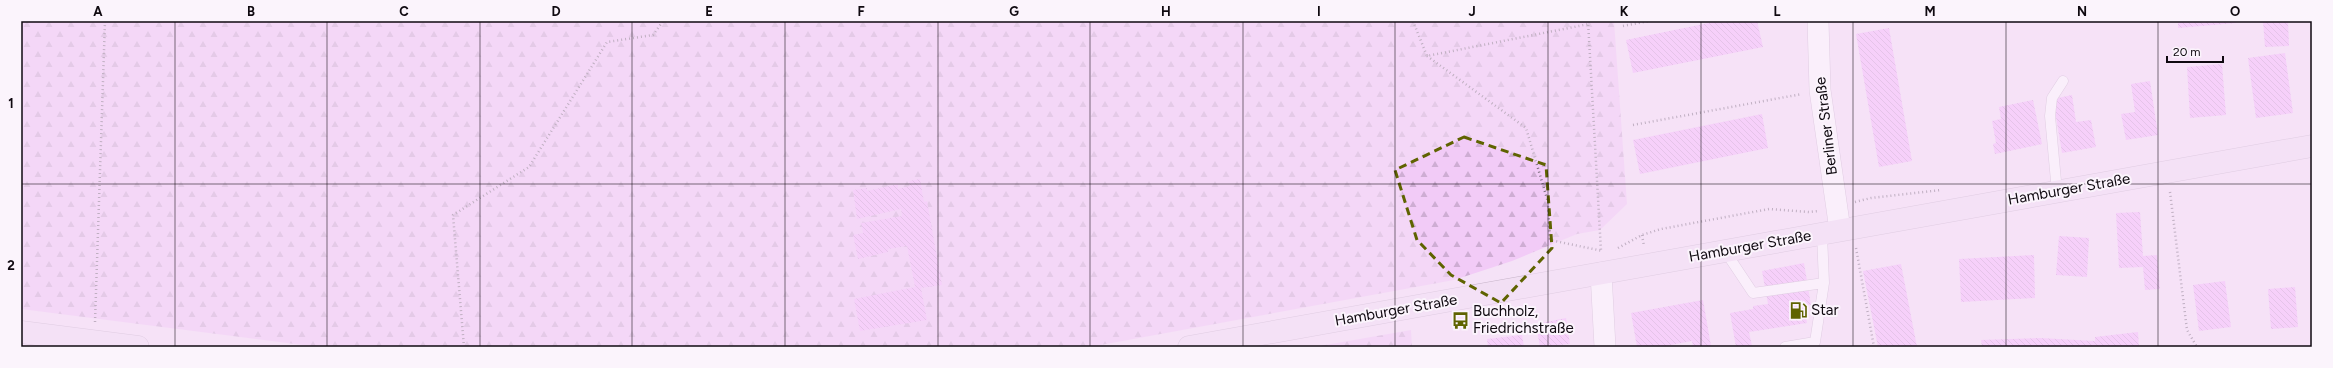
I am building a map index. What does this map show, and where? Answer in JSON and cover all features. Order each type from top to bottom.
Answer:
[{"type":"main road","name":"Hamburger Straße","points":[[1189,347],[1224,344],[1601,273],[2312,146]]},
{"type":"main road","points":[[21,332],[138,347]]},
{"type":"street","name":"Berliner Straße","points":[[1818,21],[1820,90],[1831,232]]},
{"type":"street","points":[[1601,273],[1605,347]]},
{"type":"lane","points":[[2057,192],[2050,116],[2052,98],[2063,81]]},
{"type":"lane","points":[[1785,347],[1815,342],[1831,232]]},
{"type":"lane","points":[[1725,251],[1754,293],[1824,283]]},
{"type":"path","points":[[95,342],[106,21]]},
{"type":"path","points":[[464,347],[453,215],[529,167],[607,42],[653,35],[663,21]]},
{"type":"path","points":[[1413,21],[1427,56],[1526,128],[1548,202],[1550,240],[1601,251],[1588,22],[1427,56]]},
{"type":"path","points":[[1623,26],[1649,21]]},
{"type":"path","points":[[1633,125],[1820,90]]},
{"type":"path","points":[[2168,172],[2187,330],[2197,347]]},
{"type":"path","points":[[1856,247],[1874,347]]},
{"type":"highlighted area","points":[[1464,137],[1546,165],[1552,248],[1501,303],[1451,275],[1417,240],[1395,170]]},
{"type":"green space","points":[[21,21],[1614,21],[1627,204],[1600,230],[1577,234],[1512,261],[1454,280],[1090,347],[318,347],[21,309]]},
{"type":"green space","points":[[1411,330],[1412,347],[1314,347]]},
{"type":"building","points":[[1718,21],[1757,21],[1763,47],[1633,73],[1626,40]]},
{"type":"building","points":[[2178,21],[2236,21],[2236,23],[2178,28]]},
{"type":"building","points":[[2263,21],[2288,21],[2289,46],[2265,47]]},
{"type":"building","points":[[1889,28],[1912,161],[1879,167],[1856,34]]},
{"type":"building","points":[[2285,53],[2293,113],[2256,118],[2248,58]]},
{"type":"building","points":[[2222,64],[2226,115],[2190,118],[2187,67]]},
{"type":"building","points":[[2150,81],[2158,135],[2126,140],[2121,114],[2135,112],[2131,84]]},
{"type":"building","points":[[2072,95],[2076,122],[2091,120],[2096,147],[2062,153],[2053,99]]},
{"type":"building","points":[[2033,100],[2042,144],[1995,154],[1993,144],[1996,143],[1992,121],[2001,119],[1999,107]]},
{"type":"building","points":[[1762,114],[1768,148],[1640,174],[1633,140]]},
{"type":"building","points":[[920,179],[924,202],[927,201],[942,285],[921,288],[927,320],[860,331],[854,299],[915,287],[907,246],[888,249],[888,252],[858,259],[853,235],[863,233],[861,223],[902,216],[901,209],[857,219],[853,190],[867,188],[867,191],[898,184],[898,189],[910,186],[909,181]]},
{"type":"building","points":[[2140,212],[2143,256],[2157,255],[2160,289],[2145,290],[2143,267],[2119,268],[2116,213]]},
{"type":"building","points":[[2059,236],[2089,238],[2087,277],[2056,275]]},
{"type":"building","points":[[2034,255],[2035,298],[1961,302],[1959,259]]},
{"type":"building","points":[[1804,263],[1811,305],[1804,306],[1807,323],[1749,332],[1752,346],[1736,347],[1730,313],[1753,309],[1753,306],[1768,304],[1762,271]]},
{"type":"building","points":[[1901,264],[1917,347],[1878,347],[1863,271]]},
{"type":"building","points":[[2225,281],[2231,327],[2199,331],[2193,285]]},
{"type":"building","points":[[2295,287],[2298,327],[2271,329],[2268,289]]},
{"type":"building","points":[[1703,300],[1711,346],[1693,347],[1692,341],[1661,347],[1637,347],[1631,313]]},
{"type":"building","points":[[1566,318],[1570,344],[1540,347],[1536,324]]},
{"type":"building","points":[[2138,332],[2139,347],[1982,347],[1981,340],[2040,338],[2095,341],[2095,337]]},
{"type":"building","points":[[1522,335],[1524,347],[1488,347],[1487,339]]},
{"type":"place","name":"Star","points":[[1798,310]]},
{"type":"place","name":"Buchholz, Friedrichstraße","points":[[1460,320]]}]
